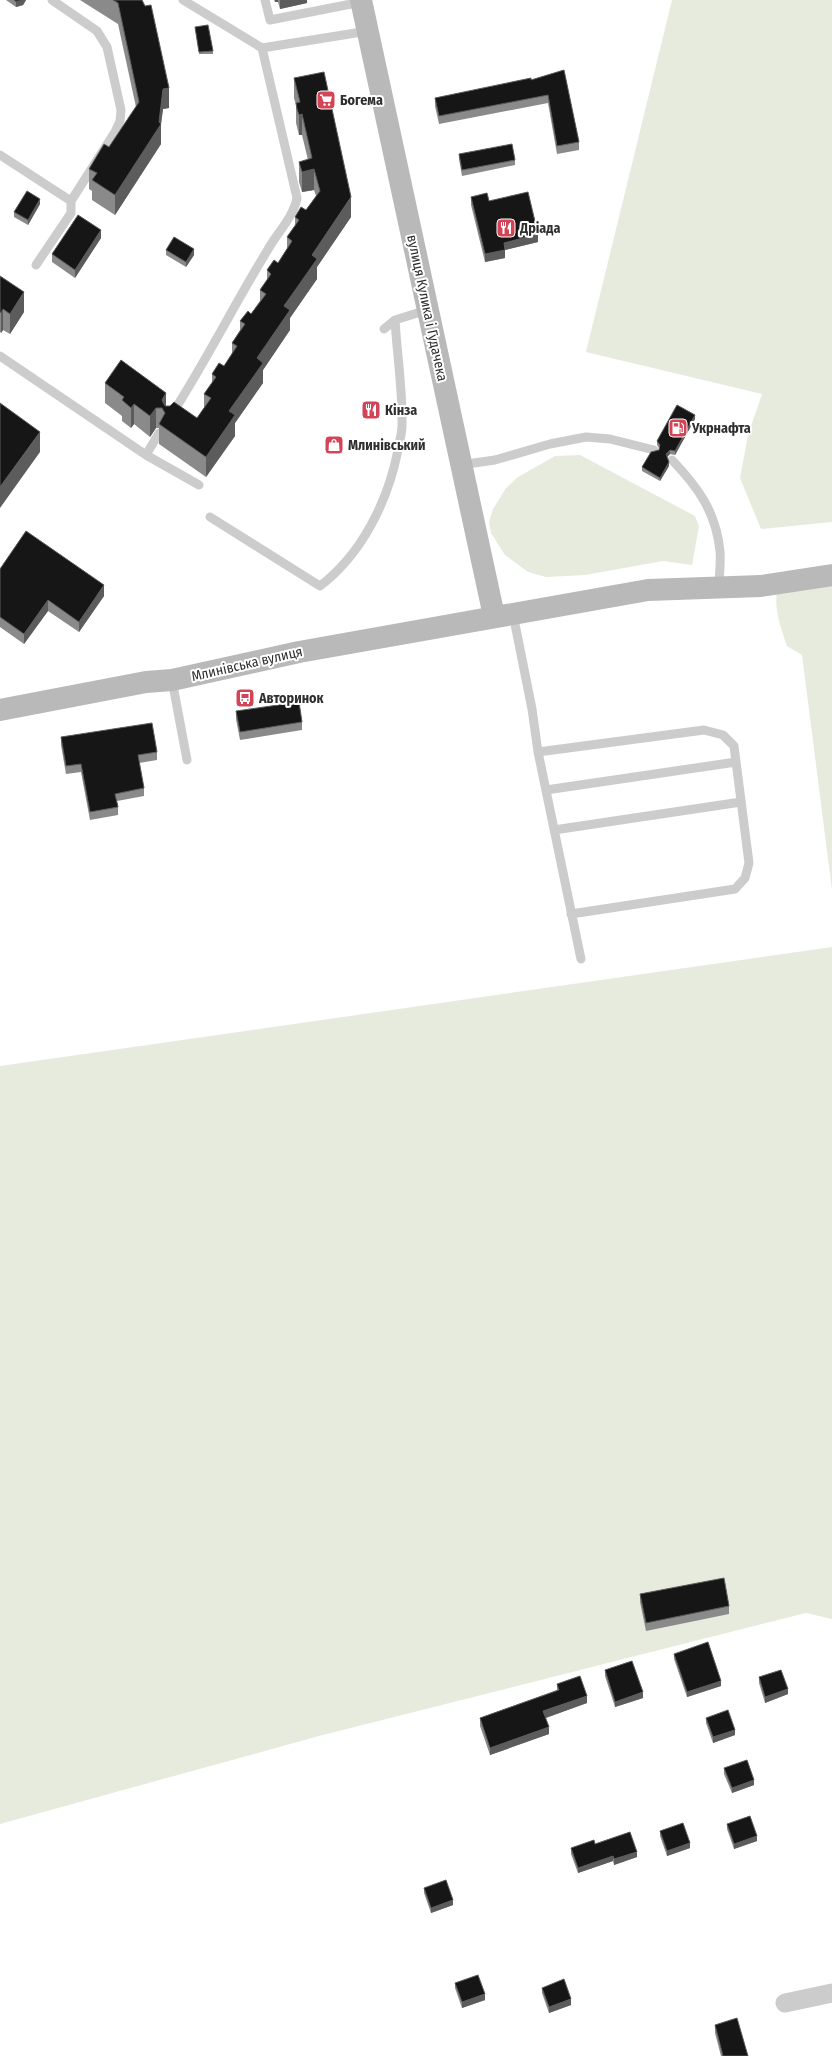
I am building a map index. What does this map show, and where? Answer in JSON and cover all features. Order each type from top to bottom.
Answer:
[{"type":"main road","name":"вулиця Кулика і Гудачека","points":[[361,1],[460,465],[503,614]]},
{"type":"main road","name":"Млинівська вулиця","points":[[0,710],[146,682],[172,680],[298,652],[503,614],[648,590],[761,586],[832,575]]},
{"type":"street","points":[[785,2003],[832,1994]]},
{"type":"lane","points":[[36,264],[71,213],[71,201],[115,132],[120,121],[121,110],[107,47],[97,31],[52,0]]},
{"type":"lane","points":[[183,0],[262,48],[368,31]]},
{"type":"lane","points":[[265,0],[270,20],[361,1]]},
{"type":"lane","points":[[168,421],[219,337],[267,250],[294,209],[297,198],[262,48]]},
{"type":"lane","points":[[0,154],[71,201]]},
{"type":"lane","points":[[384,328],[395,320],[427,310]]},
{"type":"lane","points":[[210,517],[320,586],[335,575],[360,544],[382,504],[395,465],[402,427],[395,320]]},
{"type":"lane","points":[[0,356],[146,455],[199,485]]},
{"type":"lane","points":[[146,455],[159,433]]},
{"type":"lane","points":[[460,465],[495,460],[550,444],[586,437],[610,439],[654,450]]},
{"type":"lane","points":[[672,460],[700,491],[714,521],[720,552],[719,588]]},
{"type":"lane","points":[[503,614],[532,709],[538,752],[581,959]]},
{"type":"lane","points":[[172,680],[187,760]]},
{"type":"lane","points":[[538,752],[704,730],[723,735],[734,746],[748,864],[745,878],[735,889],[571,914]]},
{"type":"lane","points":[[546,790],[736,762]]},
{"type":"lane","points":[[554,830],[741,802]]},
{"type":"shaded area","points":[[672,0],[832,0],[832,522],[761,529],[740,478],[748,435],[762,394],[586,352]]},
{"type":"shaded area","points":[[580,455],[695,516],[699,526],[692,565],[663,561],[585,575],[546,577],[528,572],[505,555],[491,533],[489,522],[493,509],[506,488],[518,477],[555,456]]},
{"type":"shaded area","points":[[832,575],[832,890],[802,655],[787,646],[778,615],[776,599],[779,583]]},
{"type":"shaded area","points":[[832,947],[832,1619],[806,1613],[319,1736],[0,1824],[0,1066]]},
{"type":"building","points":[[113,0],[142,0],[145,6],[151,5],[169,88],[163,89],[159,122],[161,124],[115,195],[92,180],[97,173],[89,169],[104,144],[109,147],[139,102],[118,3]]},
{"type":"building","points":[[208,25],[213,51],[199,52],[195,27]]},
{"type":"building","points":[[564,70],[579,142],[557,146],[548,95],[439,116],[435,98],[531,78],[531,80]]},
{"type":"building","points":[[324,72],[351,197],[312,255],[317,259],[284,306],[290,310],[257,358],[263,363],[229,411],[235,415],[206,457],[159,424],[165,413],[162,408],[156,408],[150,416],[134,404],[131,408],[122,400],[124,397],[105,383],[121,360],[166,393],[162,400],[165,406],[170,406],[174,402],[197,418],[211,398],[204,394],[216,377],[212,374],[219,363],[224,366],[237,346],[232,343],[245,324],[240,321],[248,311],[251,314],[266,294],[260,290],[271,274],[267,270],[274,260],[278,263],[292,241],[287,237],[299,220],[295,217],[301,207],[306,210],[320,191],[314,169],[302,172],[299,162],[312,158],[302,114],[299,115],[297,109],[296,103],[300,102],[294,78]]},
{"type":"building","points":[[512,144],[515,160],[462,170],[459,154]]},
{"type":"building","points":[[27,191],[40,199],[28,220],[14,212]]},
{"type":"building","name":"Дріада","points":[[528,192],[538,234],[504,243],[505,250],[485,254],[471,197],[487,193],[489,201]]},
{"type":"building","points":[[78,215],[101,230],[75,270],[52,254]]},
{"type":"building","points":[[174,237],[194,249],[186,262],[166,250]]},
{"type":"building","points":[[0,276],[24,292],[10,314],[3,309],[1,313],[0,312]]},
{"type":"building","points":[[0,403],[40,432],[0,487]]},
{"type":"building","points":[[677,405],[695,415],[675,451],[670,450],[666,454],[669,462],[660,478],[642,467],[651,452],[659,450],[660,445],[657,441]]},
{"type":"building","points":[[26,531],[104,585],[79,622],[48,600],[24,634],[0,617],[0,569]]},
{"type":"building","points":[[299,702],[302,722],[240,732],[236,711]]},
{"type":"building","points":[[152,723],[157,752],[138,755],[144,788],[115,794],[118,807],[90,812],[81,764],[66,766],[61,737]]},
{"type":"building","points":[[724,1578],[729,1606],[646,1623],[640,1594]]},
{"type":"building","points":[[708,1642],[721,1681],[687,1692],[674,1654]]},
{"type":"building","points":[[632,1661],[643,1692],[615,1702],[605,1670]]},
{"type":"building","points":[[781,1670],[788,1689],[765,1697],[759,1677]]},
{"type":"building","points":[[580,1676],[587,1696],[543,1711],[549,1727],[490,1748],[480,1718],[559,1690],[557,1684]]},
{"type":"building","points":[[728,1710],[735,1730],[713,1737],[706,1718]]},
{"type":"building","points":[[747,1760],[754,1780],[732,1788],[724,1768]]},
{"type":"building","points":[[750,1816],[757,1836],[734,1844],[727,1824]]},
{"type":"building","points":[[683,1823],[690,1843],[667,1851],[660,1831]]},
{"type":"building","points":[[630,1832],[637,1852],[614,1859],[613,1856],[578,1868],[571,1848],[594,1840],[595,1844]]},
{"type":"building","points":[[446,1880],[453,1900],[431,1908],[424,1888]]},
{"type":"building","points":[[478,1975],[485,1994],[462,2002],[455,1983]]},
{"type":"building","points":[[564,1979],[571,1999],[549,2007],[542,1988]]},
{"type":"building","points":[[737,2018],[748,2056],[723,2056],[715,2025]]},
{"type":"place","name":"Богема","points":[[326,100]]},
{"type":"place","name":"Дріада","points":[[506,228]]},
{"type":"place","name":"Кінза","points":[[371,410]]},
{"type":"place","name":"Укрнафта","points":[[678,428]]},
{"type":"place","name":"Млинівський","points":[[334,445]]},
{"type":"place","name":"Авторинок","points":[[245,698]]}]
